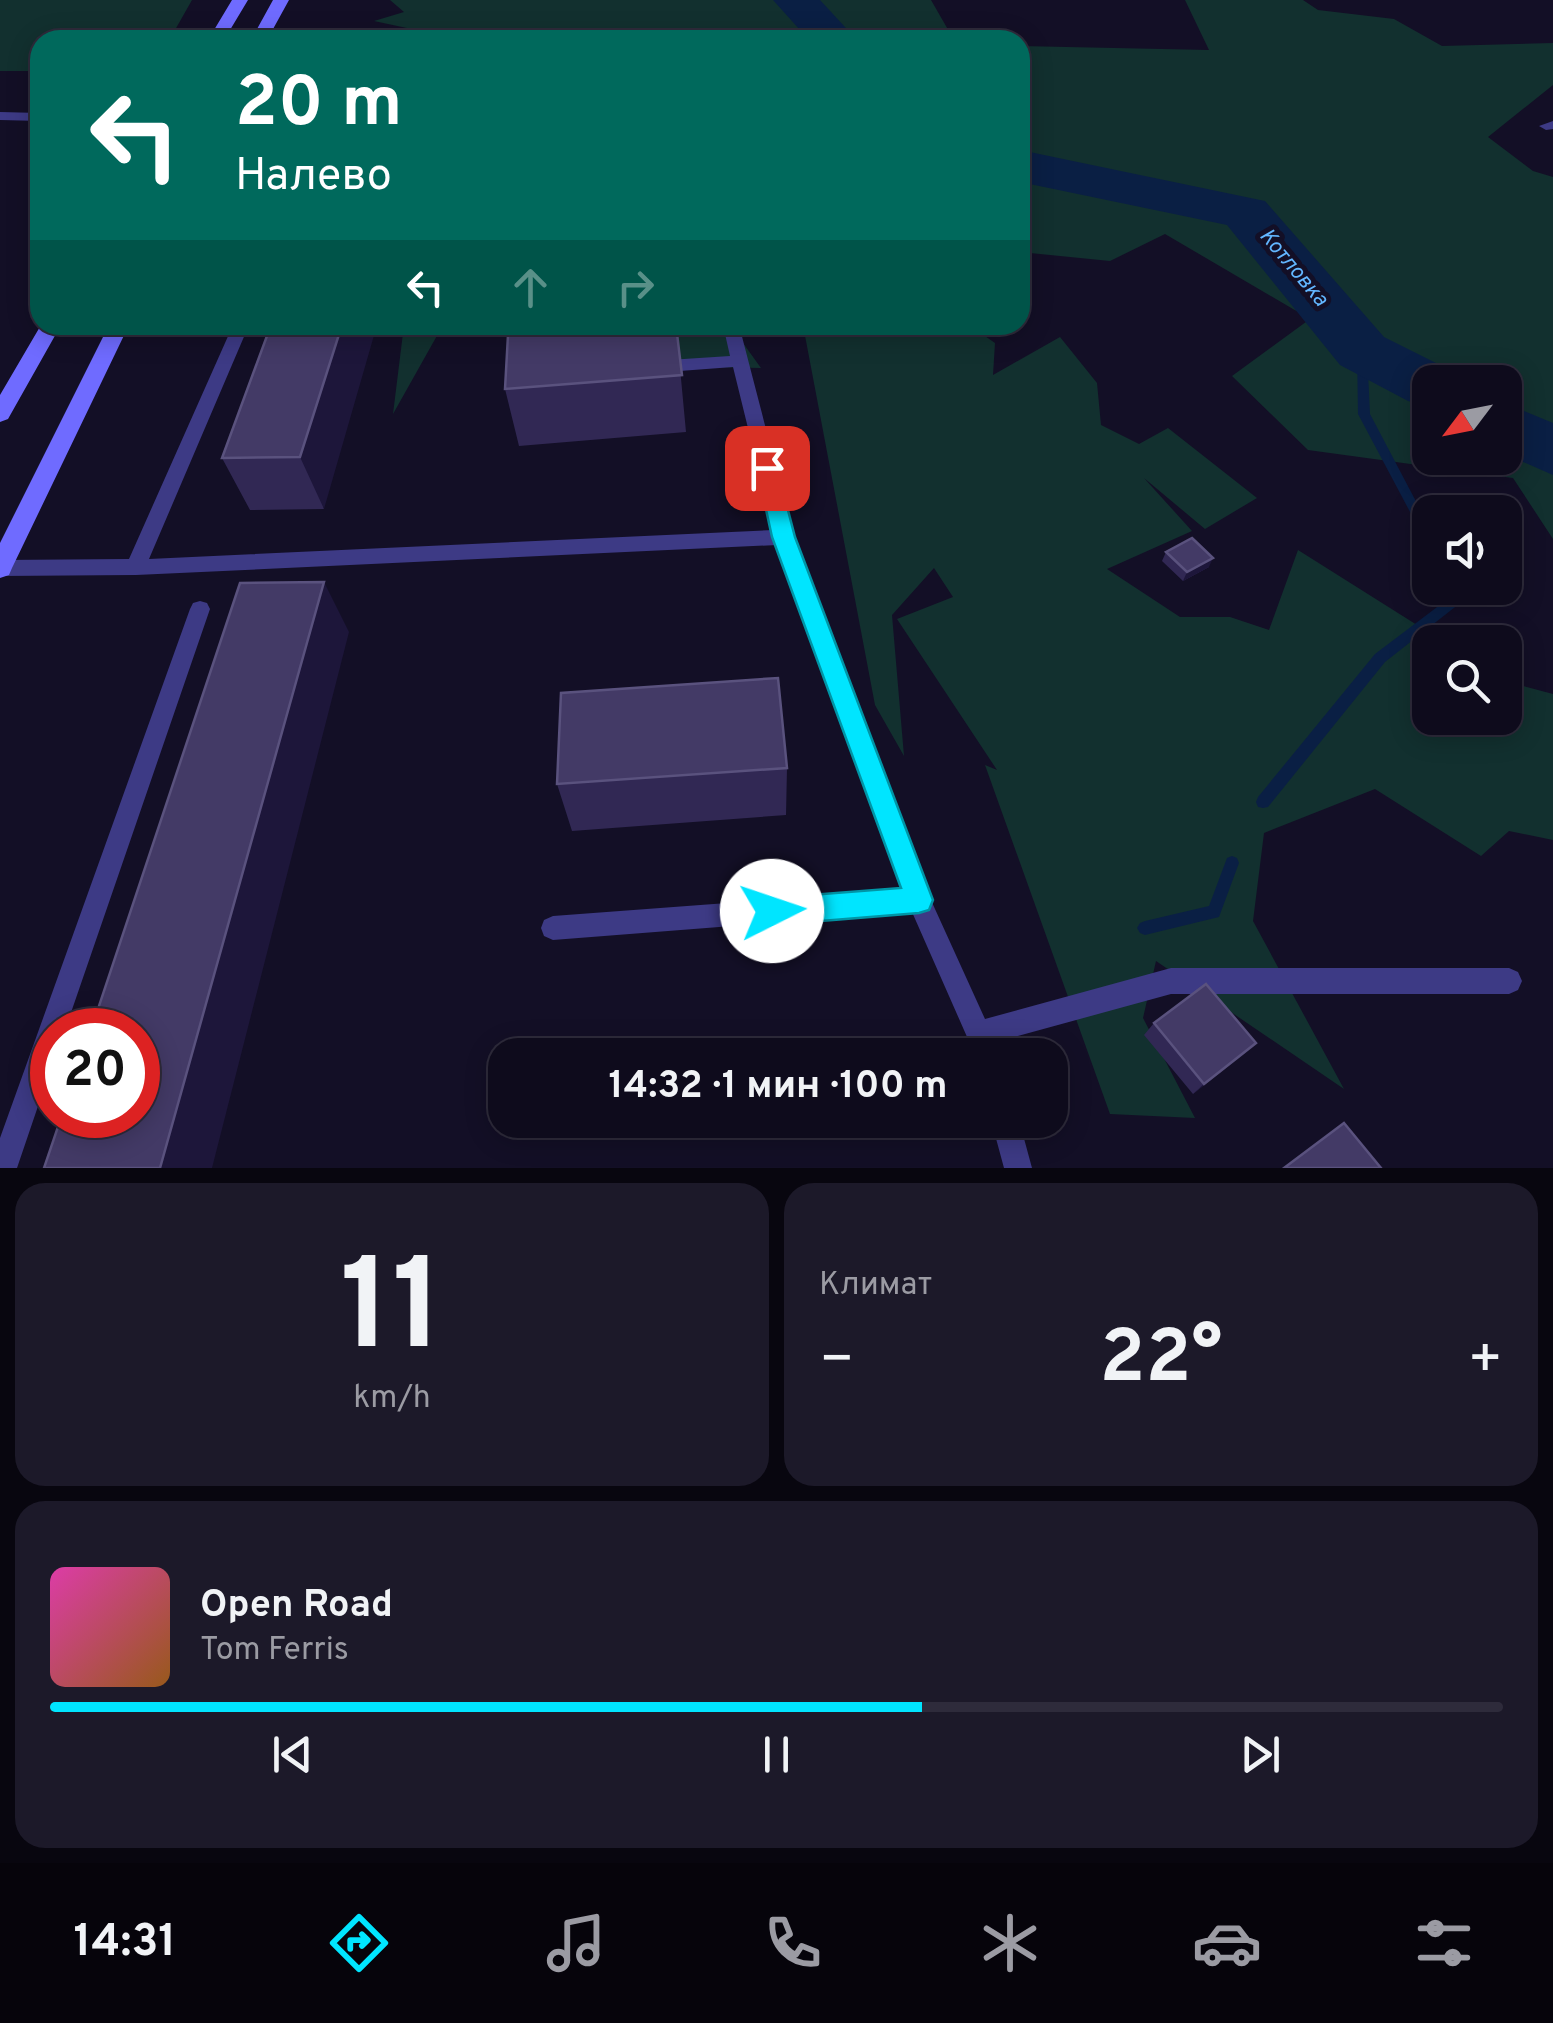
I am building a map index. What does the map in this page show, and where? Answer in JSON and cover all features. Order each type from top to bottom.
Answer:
[{"type":"main road","points":[[222,30],[240,0]]},
{"type":"main road","points":[[264,30],[281,0]]},
{"type":"main road","points":[[0,414],[45,335]]},
{"type":"main road","points":[[0,568],[114,335]]},
{"type":"lane","points":[[0,116],[30,118]]},
{"type":"lane","points":[[136,567],[237,335]]},
{"type":"lane","points":[[734,335],[784,537],[919,900],[981,1038]]},
{"type":"lane","points":[[641,368],[741,361]]},
{"type":"lane","points":[[0,568],[136,567],[784,537]]},
{"type":"lane","points":[[3,1168],[200,609]]},
{"type":"lane","points":[[553,928],[919,900]]},
{"type":"lane","points":[[1002,1038],[1171,981],[1509,981]]},
{"type":"lane","points":[[1010,1138],[1018,1168]]},
{"type":"green space","points":[[0,0],[192,0],[175,30],[30,30],[30,71],[0,71]]},
{"type":"green space","points":[[390,0],[931,0],[948,30],[416,30],[374,21],[404,12]]},
{"type":"green space","points":[[1185,0],[1303,0],[1318,10],[1394,19],[1442,46],[1553,43],[1553,85],[1488,137],[1533,171],[1553,177],[1553,539],[1513,478],[1491,475],[1522,475],[1522,365],[1412,365],[1412,464],[1308,450],[1232,376],[1310,319],[1165,234],[1110,261],[1030,253],[1030,46],[1209,50]]},
{"type":"green space","points":[[403,335],[437,335],[393,414]]},
{"type":"green space","points":[[555,335],[737,335],[761,368],[554,364]]},
{"type":"green space","points":[[805,335],[983,335],[995,343],[993,375],[1060,337],[1097,383],[1101,425],[1139,444],[1168,428],[1257,498],[1205,529],[1144,478],[1192,531],[1107,569],[1180,617],[1230,617],[1269,630],[1298,550],[1417,625],[1412,625],[1412,735],[1522,735],[1522,686],[1553,694],[1553,840],[1509,831],[1481,856],[1375,789],[1264,833],[1253,921],[1344,1089],[1156,961],[1143,1018],[1195,1118],[1110,1114],[985,765],[997,770],[897,619],[953,597],[934,568],[892,615],[904,756],[875,705]]},
{"type":"building","points":[[267,335],[339,335],[300,457],[222,458]]},
{"type":"building","points":[[508,335],[677,335],[682,375],[505,389]]},
{"type":"building","points":[[1192,538],[1213,558],[1187,572],[1166,552]]},
{"type":"building","points":[[324,582],[160,1168],[44,1168],[54,1138],[160,1138],[160,1008],[98,1008],[240,583]]},
{"type":"building","points":[[778,678],[787,768],[557,784],[561,693]]},
{"type":"building","points":[[1206,984],[1256,1043],[1204,1084],[1154,1023]]},
{"type":"building","points":[[1344,1123],[1381,1168],[1284,1168]]},
{"type":"waterway","name":"Котловка","points":[[795,0],[824,30]]},
{"type":"waterway","name":"Котловка","points":[[1030,168],[1246,213],[1362,351],[1412,377]]},
{"type":"waterway","points":[[1362,351],[1364,414],[1412,505]]},
{"type":"waterway","name":"Котловка","points":[[1522,435],[1553,451]]},
{"type":"waterway","points":[[1263,802],[1380,658],[1448,605]]},
{"type":"waterway","points":[[1145,928],[1214,912],[1232,863]]},
{"type":"route","points":[[767,468],[784,537],[919,900],[772,911]]}]
